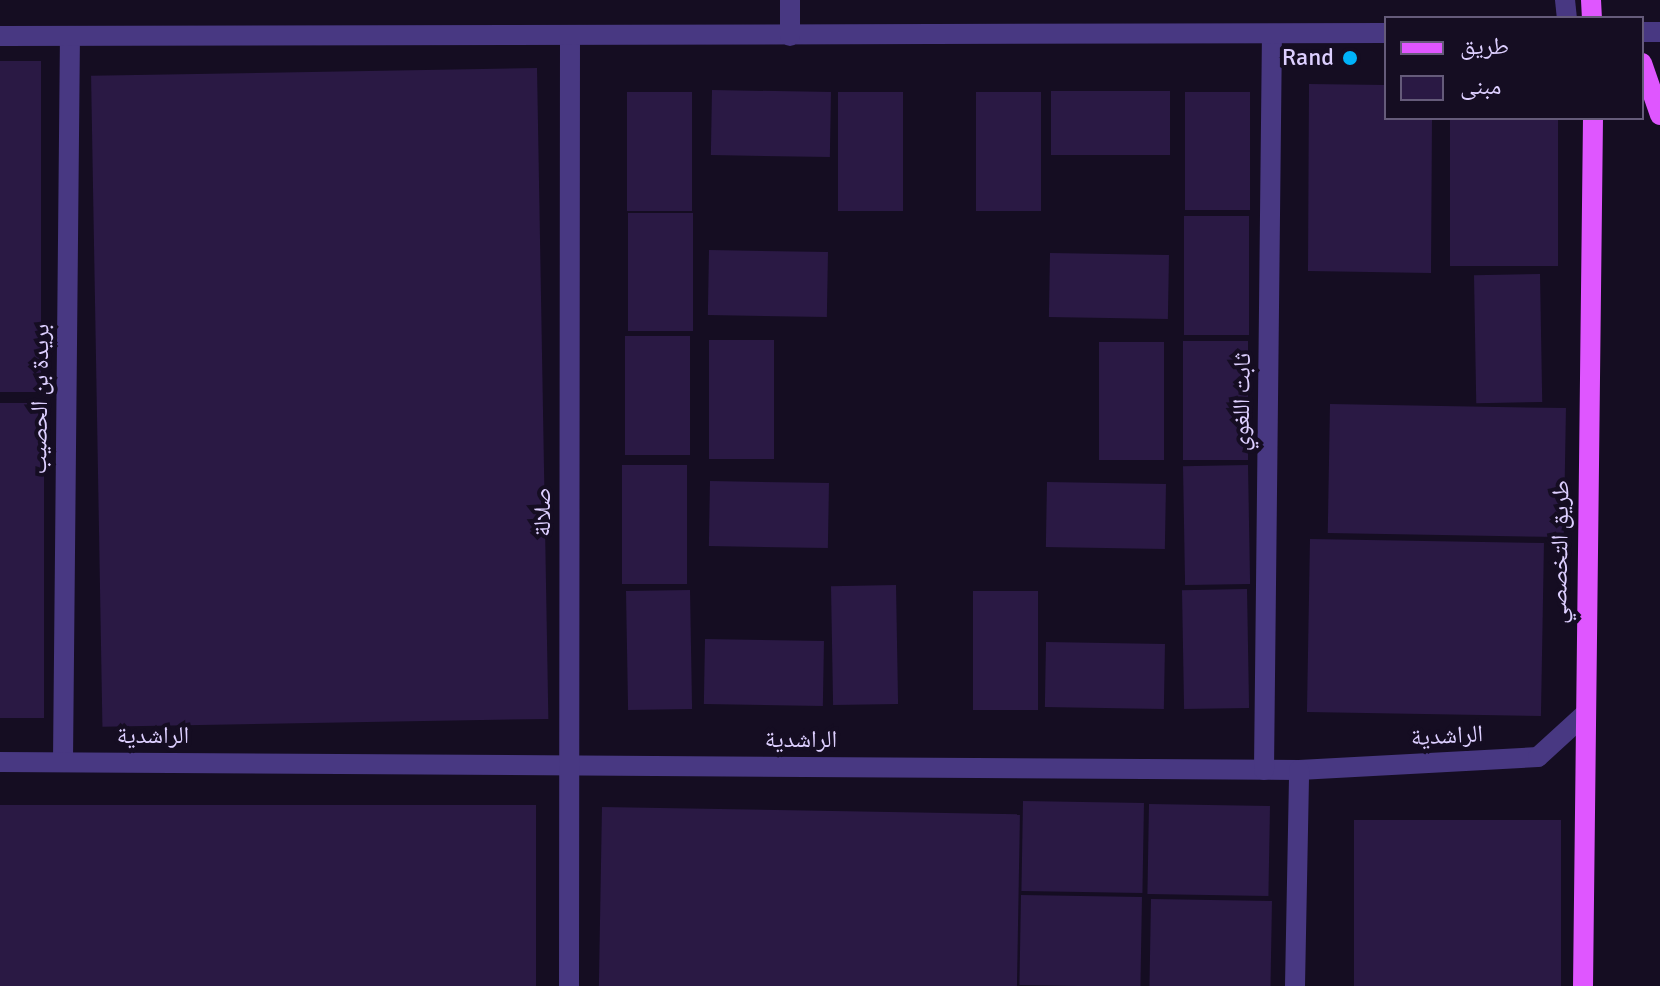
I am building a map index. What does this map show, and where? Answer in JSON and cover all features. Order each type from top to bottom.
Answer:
[{"type":"main road","points":[[1644,69],[1660,115]]},
{"type":"main road","name":"طريق التخصصي","points":[[1583,986],[1592,148],[1596,120]]},
{"type":"street","points":[[790,0],[790,36]]},
{"type":"street","points":[[0,36],[1384,33]]},
{"type":"street","name":"ثابت اللغوي","points":[[1264,770],[1272,35]]},
{"type":"street","name":"بريدة بن الحصيب","points":[[63,761],[70,37]]},
{"type":"street","name":"صلالة","points":[[569,986],[570,37]]},
{"type":"street","name":"الراشدية","points":[[0,762],[1299,770],[1538,757],[1584,715]]},
{"type":"street","points":[[1295,986],[1299,770]]},
{"type":"building","points":[[0,61],[41,61],[41,392],[0,392]]},
{"type":"building","points":[[537,68],[548,719],[102,727],[91,76]]},
{"type":"building","points":[[1309,84],[1384,85],[1384,120],[1432,120],[1431,273],[1308,271]]},
{"type":"building","points":[[712,90],[831,92],[830,157],[711,155]]},
{"type":"building","points":[[1051,91],[1170,91],[1170,155],[1051,155]]},
{"type":"building","points":[[627,92],[692,92],[692,211],[627,211]]},
{"type":"building","points":[[838,92],[903,92],[903,211],[838,211]]},
{"type":"building","points":[[976,92],[1041,92],[1041,211],[976,211]]},
{"type":"building","points":[[1185,92],[1250,92],[1250,210],[1185,210]]},
{"type":"building","points":[[1450,120],[1558,120],[1558,266],[1450,266]]},
{"type":"building","points":[[628,213],[693,213],[693,331],[628,331]]},
{"type":"building","points":[[1184,216],[1249,216],[1249,335],[1184,335]]},
{"type":"building","points":[[709,250],[828,252],[827,317],[708,315]]},
{"type":"building","points":[[1050,253],[1169,255],[1168,319],[1049,317]]},
{"type":"building","points":[[1540,274],[1542,402],[1476,403],[1474,275]]},
{"type":"building","points":[[625,336],[690,336],[690,455],[625,455]]},
{"type":"building","points":[[709,340],[774,340],[774,459],[709,459]]},
{"type":"building","points":[[1183,341],[1248,341],[1248,460],[1183,460]]},
{"type":"building","points":[[1099,342],[1164,342],[1164,460],[1099,460]]},
{"type":"building","points":[[0,403],[44,403],[44,718],[0,718]]},
{"type":"building","points":[[1330,404],[1566,408],[1564,537],[1328,533]]},
{"type":"building","points":[[622,465],[687,465],[687,584],[622,584]]},
{"type":"building","points":[[1248,465],[1250,584],[1185,585],[1183,466]]},
{"type":"building","points":[[710,481],[829,483],[828,548],[709,546]]},
{"type":"building","points":[[1047,482],[1166,484],[1165,549],[1046,547]]},
{"type":"building","points":[[1310,539],[1544,543],[1541,716],[1307,712]]},
{"type":"building","points":[[896,585],[898,704],[833,705],[831,586]]},
{"type":"building","points":[[1247,589],[1249,708],[1184,709],[1182,590]]},
{"type":"building","points":[[690,590],[692,709],[628,710],[626,591]]},
{"type":"building","points":[[973,591],[1038,591],[1038,710],[973,710]]},
{"type":"building","points":[[705,639],[824,641],[823,706],[704,704]]},
{"type":"building","points":[[1046,642],[1165,644],[1164,709],[1045,707]]},
{"type":"building","points":[[1023,801],[1144,803],[1142,893],[1021,891]]},
{"type":"building","points":[[1149,804],[1270,806],[1268,896],[1147,894]]},
{"type":"building","points":[[0,805],[536,805],[536,986],[0,986]]},
{"type":"building","points":[[602,807],[1020,814],[1017,986],[599,986]]},
{"type":"building","points":[[1354,820],[1561,820],[1561,986],[1354,986]]},
{"type":"building","points":[[1021,895],[1142,897],[1140,986],[1019,985]]},
{"type":"building","points":[[1151,899],[1272,901],[1270,986],[1149,986]]},
{"type":"place","name":"Rand","points":[[1350,58]]}]
